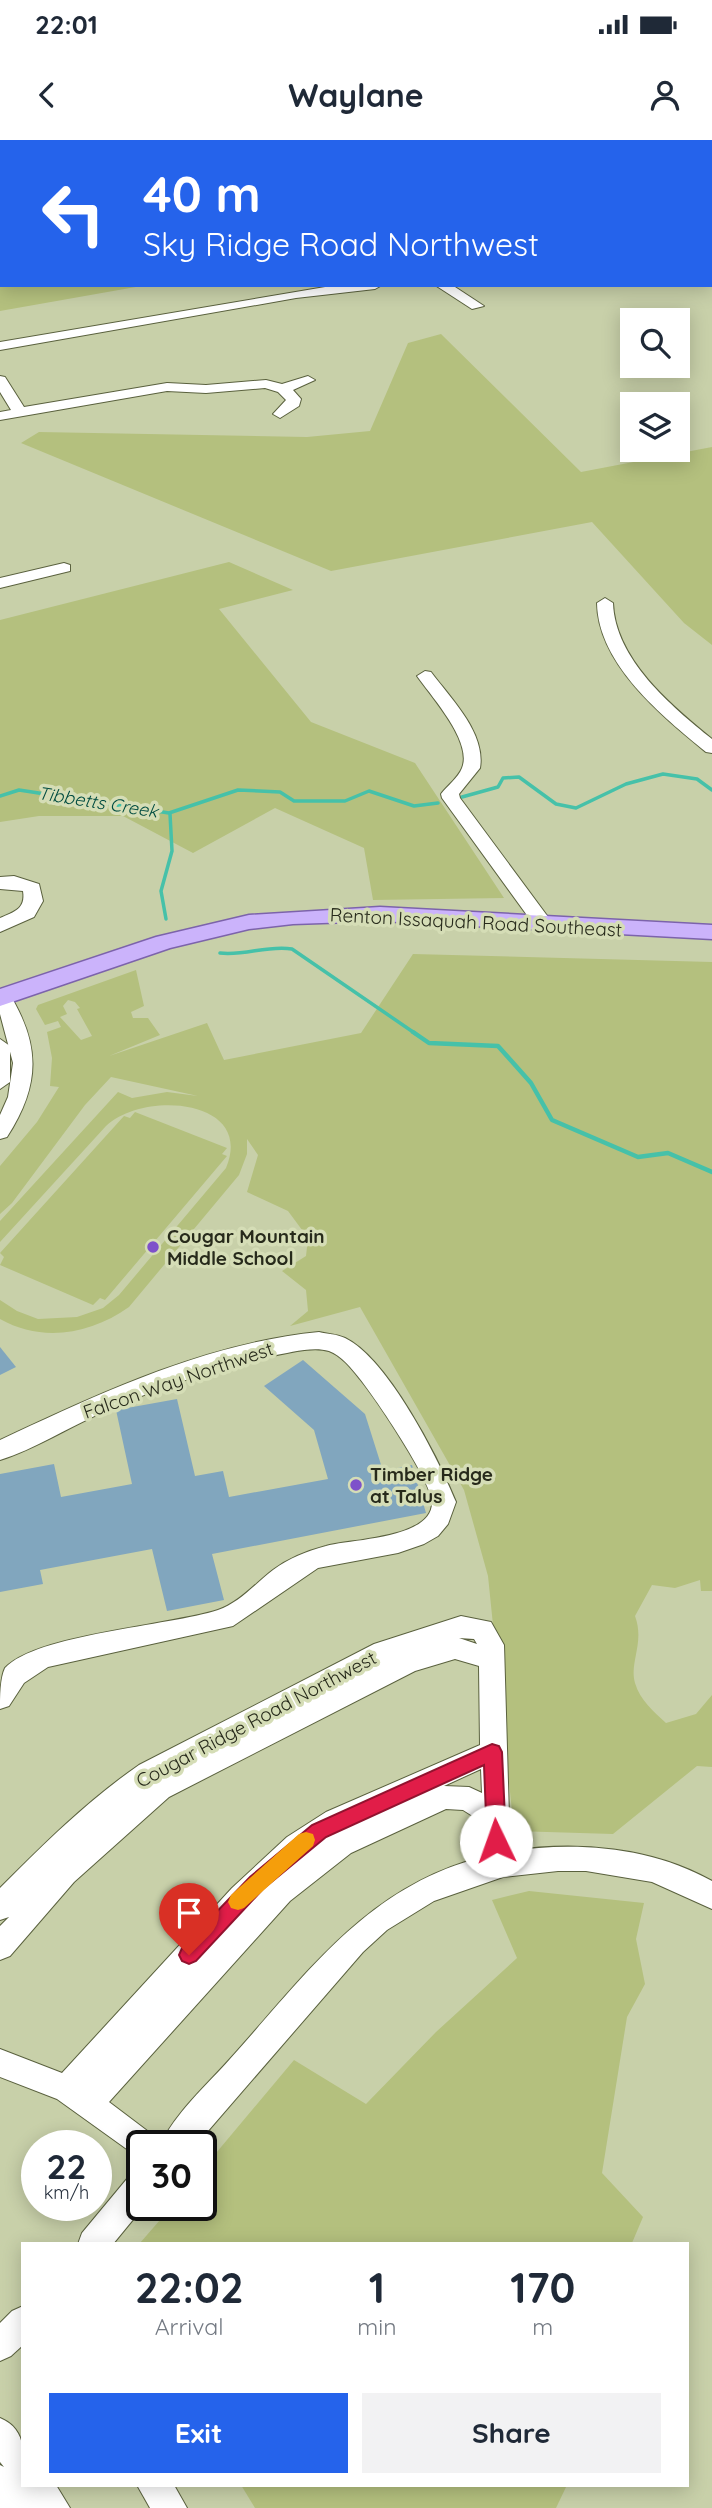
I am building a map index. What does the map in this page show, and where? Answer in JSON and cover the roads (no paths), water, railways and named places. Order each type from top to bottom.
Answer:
[{"type":"main road","name":"Renton Issaquah Road Southeast","points":[[0,997],[164,942],[249,922],[346,914],[712,932]]},
{"type":"street","points":[[0,346],[296,294],[357,287]]},
{"type":"street","points":[[445,287],[477,306]]},
{"type":"street","points":[[0,380],[20,412]]},
{"type":"street","points":[[0,416],[155,388],[206,389],[266,384],[283,388],[308,380]]},
{"type":"street","points":[[279,414],[294,402],[283,388]]},
{"type":"street","points":[[0,583],[64,568]]},
{"type":"street","points":[[605,603],[608,628],[617,649],[630,667],[712,748]]},
{"type":"street","points":[[425,676],[466,735],[473,755],[471,768],[452,791],[451,798],[544,925]]},
{"type":"street","points":[[0,883],[24,884],[32,888],[34,901],[27,913],[0,926]]},
{"type":"street","points":[[0,997],[19,1032],[24,1061],[18,1100],[0,1132]]},
{"type":"street","points":[[0,1046],[0,1082]]},
{"type":"street","name":"Falcon Way Northwest","points":[[0,1451],[124,1394],[291,1342],[322,1340],[338,1344],[362,1366],[388,1399],[440,1489],[444,1502],[443,1516],[436,1526],[414,1539],[304,1562],[274,1580],[249,1605],[224,1619],[42,1658],[15,1675],[0,1698]]},
{"type":"street","name":"Cougar Ridge Road Northwest","points":[[0,1907],[35,1868],[137,1779],[383,1652],[418,1639],[471,1626],[482,1629],[488,1636],[493,1658],[492,1752],[498,1865]]},
{"type":"street","name":"Cougar Ridge Road Northwest","points":[[0,1947],[64,1873],[159,1788],[408,1662],[455,1648],[493,1658]]},
{"type":"street","points":[[78,2096],[242,1897],[297,1846],[336,1821],[492,1752]]},
{"type":"street","points":[[78,2096],[280,1892],[331,1851],[359,1835],[452,1796],[469,1799],[495,1816]]},
{"type":"street","points":[[189,2130],[337,1961],[376,1922],[407,1901],[446,1882],[498,1865],[569,1858],[610,1860],[652,1869],[712,1896]]},
{"type":"street","points":[[0,2063],[78,2096],[126,2133]]},
{"type":"street","points":[[95,2242],[126,2204]]},
{"type":"street","points":[[0,2345],[21,2324]]},
{"type":"street","points":[[0,2434],[21,2463]]},
{"type":"street","points":[[0,2482],[20,2508]]},
{"type":"street","points":[[37,2487],[53,2508]]},
{"type":"street","points":[[155,2487],[170,2508]]},
{"type":"waterway","name":"Tibbetts Creek","points":[[462,797],[498,787],[503,778],[519,777],[556,804],[576,808],[626,784],[663,774],[697,779],[712,790]]},
{"type":"waterway","name":"Tibbetts Creek","points":[[0,796],[19,790],[169,813],[238,790],[280,792],[294,801],[345,801],[369,791],[414,806],[438,803]]},
{"type":"waterway","points":[[166,919],[161,891],[172,851],[170,814]]},
{"type":"waterway","points":[[220,953],[292,949],[416,1034]]},
{"type":"waterway","points":[[413,1032],[429,1043],[498,1046],[531,1083],[552,1120],[638,1157],[668,1153],[712,1172]]},
{"type":"place","name":"Cougar Mountain Middle School","points":[[153,1247]]},
{"type":"place","name":"Timber Ridge at Talus","points":[[356,1485]]}]
